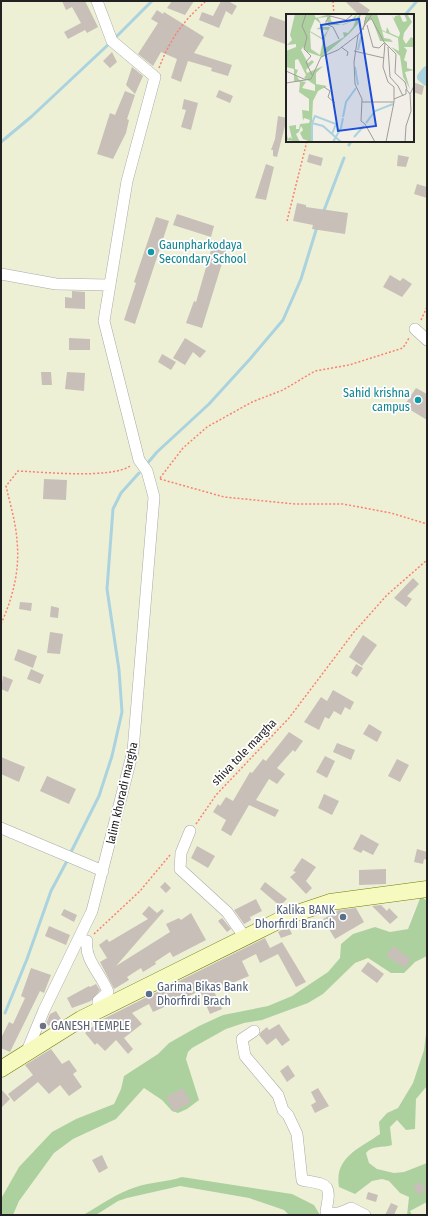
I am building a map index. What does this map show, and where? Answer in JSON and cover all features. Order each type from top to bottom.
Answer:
[{"type":"street","points":[[97,1],[112,41],[155,77],[127,181],[104,321],[139,460]]},
{"type":"street","points":[[1,274],[56,284],[110,285]]},
{"type":"street","points":[[415,329],[427,340]]},
{"type":"street","name":"lalim khoradi margha","points":[[27,1051],[44,1010],[92,911],[133,751],[154,497],[147,471],[139,460]]},
{"type":"street","points":[[1,828],[103,871]]},
{"type":"street","points":[[190,831],[181,853],[180,869],[227,912],[244,936]]},
{"type":"street","points":[[1,1069],[27,1051],[81,1019],[244,936],[288,916],[330,902],[427,889]]},
{"type":"street","points":[[87,941],[87,954],[105,984],[108,992],[98,1001],[98,1011]]},
{"type":"street","points":[[254,1030],[242,1039],[245,1056],[278,1095],[283,1110],[288,1115],[297,1134],[302,1180],[319,1182],[327,1188],[329,1195],[326,1211],[330,1214],[335,1214],[351,1208],[365,1215]]},
{"type":"path","points":[[155,77],[168,44],[191,15],[206,1]]},
{"type":"path","points":[[333,1],[334,14]]},
{"type":"path","points":[[287,221],[307,142]]},
{"type":"path","points":[[427,307],[403,348],[349,365],[315,371],[282,390],[252,402],[207,427],[183,448],[159,479],[224,497],[296,504],[343,504],[391,513],[427,524]]},
{"type":"path","points":[[1,624],[17,575],[18,540],[6,486],[18,471],[97,473],[123,470],[139,460]]},
{"type":"path","name":"shiva tole margha","points":[[190,831],[216,795],[289,718],[354,632],[387,595],[427,560]]},
{"type":"path","points":[[87,941],[140,891],[175,850]]},
{"type":"green space","points":[[1,1],[427,1],[427,901],[421,897],[411,917],[408,929],[390,932],[375,927],[341,944],[340,958],[328,972],[292,996],[268,1006],[223,1015],[169,1043],[158,1054],[124,1076],[121,1089],[114,1104],[95,1112],[2,1197],[1,1205]]},
{"type":"green space","points":[[421,896],[427,901],[427,956],[415,962],[404,973],[391,973],[368,958],[355,963],[323,994],[308,1003],[262,1020],[244,1023],[226,1029],[192,1048],[188,1052],[186,1059],[199,1100],[187,1109],[178,1113],[172,1111],[162,1100],[144,1088],[116,1119],[73,1139],[54,1153],[19,1201],[13,1215],[1,1215],[2,1197],[19,1167],[52,1132],[76,1119],[114,1104],[121,1089],[124,1076],[158,1054],[169,1043],[199,1026],[223,1015],[268,1006],[292,996],[328,972],[340,958],[341,944],[353,934],[375,927],[390,932],[408,929]]},
{"type":"green space","points":[[427,956],[427,1026],[424,1050],[413,1083],[398,1108],[387,1113],[379,1127],[380,1134],[349,1153],[359,1192],[372,1181],[382,1179],[389,1181],[400,1193],[409,1196],[407,1215],[320,1215],[314,1205],[292,1194],[182,1177],[169,1181],[138,1186],[125,1191],[83,1215],[13,1215],[19,1201],[54,1153],[73,1139],[116,1119],[144,1087],[162,1100],[172,1111],[178,1113],[198,1094],[188,1070],[186,1059],[188,1052],[192,1048],[226,1029],[244,1023],[262,1020],[308,1003],[323,994],[355,963],[368,958],[391,973],[399,974],[404,973],[415,962]]},
{"type":"green space","points":[[427,1026],[427,1086],[416,1099],[415,1129],[406,1130],[397,1120],[390,1127],[392,1145],[374,1148],[368,1150],[366,1153],[369,1163],[377,1169],[394,1173],[404,1172],[427,1163],[427,1202],[410,1211],[412,1215],[407,1215],[409,1197],[400,1193],[389,1181],[382,1179],[372,1181],[355,1194],[339,1187],[339,1177],[340,1168],[350,1154],[380,1134],[379,1122],[387,1113],[398,1108],[413,1083],[424,1050]]},
{"type":"green space","points":[[427,1086],[427,1163],[404,1172],[394,1173],[377,1169],[369,1163],[366,1153],[369,1149],[376,1147],[384,1148],[390,1127],[398,1120],[415,1129],[416,1099]]},
{"type":"green space","points":[[182,1177],[292,1194],[314,1205],[320,1215],[289,1215],[284,1210],[249,1198],[180,1186],[118,1201],[96,1215],[83,1215],[116,1196],[142,1185]]},
{"type":"green space","points":[[180,1186],[249,1198],[284,1210],[289,1215],[96,1215],[118,1201]]},
{"type":"green space","points":[[427,1202],[427,1215],[412,1215],[410,1211]]},
{"type":"building","points":[[62,1],[85,1],[98,27],[87,33],[85,30],[68,39],[64,32],[81,23],[72,7],[66,10]]},
{"type":"building","points":[[172,1],[194,1],[185,15],[167,8]]},
{"type":"building","points":[[221,1],[228,1],[237,6],[232,15],[226,11],[219,28],[199,20],[202,12],[213,16]]},
{"type":"building","points":[[345,1],[357,1],[370,10],[367,14],[358,14]]},
{"type":"building","points":[[157,10],[163,14],[164,12],[204,37],[194,53],[232,65],[228,76],[211,71],[212,68],[188,61],[181,82],[171,78],[177,59],[161,52],[153,66],[138,54],[158,23],[151,19]]},
{"type":"building","points":[[270,16],[286,22],[285,44],[263,36]]},
{"type":"building","points":[[112,52],[117,62],[110,68],[103,61]]},
{"type":"building","points":[[132,67],[143,76],[135,94],[126,85]]},
{"type":"building","points":[[414,82],[424,86],[422,95],[414,92]]},
{"type":"building","points":[[219,90],[233,96],[230,103],[216,97]]},
{"type":"building","points":[[125,91],[135,95],[127,119],[129,120],[126,133],[113,159],[97,154],[110,113],[115,115]]},
{"type":"building","points":[[184,99],[198,103],[191,130],[181,127],[186,110],[182,109]]},
{"type":"building","points":[[278,116],[286,118],[277,157],[273,156],[273,150],[271,150],[275,139]]},
{"type":"building","points":[[309,154],[323,158],[321,166],[307,162]]},
{"type":"building","points":[[398,155],[409,157],[406,167],[397,166]]},
{"type":"building","points":[[266,164],[274,167],[266,200],[255,198]]},
{"type":"building","points":[[417,184],[427,187],[427,198],[414,194]]},
{"type":"building","points":[[297,203],[306,205],[306,207],[348,213],[345,234],[312,229],[313,225],[293,221]]},
{"type":"building","points":[[177,214],[214,226],[211,237],[173,225]]},
{"type":"building","name":"Gaunpharkodaya Secondary School","points":[[156,217],[169,221],[135,324],[124,320],[136,283],[134,282]]},
{"type":"building","points":[[214,240],[228,244],[202,328],[186,323],[194,301],[196,302]]},
{"type":"building","points":[[390,275],[400,281],[403,278],[412,284],[402,297],[383,287]]},
{"type":"building","points":[[72,291],[85,292],[85,309],[65,308],[65,297],[72,298]]},
{"type":"building","points":[[69,338],[90,339],[90,350],[69,350]]},
{"type":"building","points":[[185,338],[206,351],[200,358],[193,352],[185,365],[173,358]]},
{"type":"building","points":[[162,354],[176,362],[171,370],[158,362]]},
{"type":"building","points":[[41,372],[51,372],[52,385],[42,385]]},
{"type":"building","points":[[67,372],[85,373],[84,391],[65,389]]},
{"type":"building","name":"Sahid krishna campus","points":[[416,388],[427,394],[427,420],[404,406]]},
{"type":"building","points":[[44,479],[67,480],[66,500],[43,499]]},
{"type":"building","points":[[413,578],[419,584],[407,596],[412,599],[406,607],[394,598]]},
{"type":"building","points":[[20,602],[32,603],[31,611],[19,609]]},
{"type":"building","points":[[51,606],[59,608],[58,618],[50,617]]},
{"type":"building","points":[[50,632],[63,634],[60,654],[47,653]]},
{"type":"building","points":[[363,635],[377,645],[362,666],[349,657]]},
{"type":"building","points":[[18,649],[37,656],[33,668],[14,660]]},
{"type":"building","points":[[356,664],[363,668],[357,677],[351,673]]},
{"type":"building","points":[[31,669],[44,675],[40,684],[27,679]]},
{"type":"building","points":[[3,676],[13,680],[8,692],[1,689]]},
{"type":"building","points":[[333,690],[354,702],[350,710],[345,707],[341,715],[334,711],[329,719],[325,717],[319,730],[304,722],[321,697],[327,701]]},
{"type":"building","points":[[369,724],[382,732],[377,742],[363,734]]},
{"type":"building","points":[[289,732],[303,741],[295,752],[293,750],[277,768],[285,774],[277,784],[269,779],[256,800],[279,810],[275,817],[249,805],[231,836],[221,830],[226,820],[213,812],[218,804],[220,806],[226,797],[233,801],[250,772],[252,773],[263,759],[266,761]]},
{"type":"building","points":[[337,743],[355,750],[351,760],[333,752]]},
{"type":"building","points":[[325,756],[335,761],[327,778],[316,772]]},
{"type":"building","points":[[1,757],[25,767],[19,782],[1,774]]},
{"type":"building","points":[[397,759],[409,765],[400,782],[388,776]]},
{"type":"building","points":[[47,776],[76,789],[69,804],[40,791]]},
{"type":"building","points":[[324,794],[339,801],[332,815],[318,808]]},
{"type":"building","points":[[361,834],[379,844],[373,855],[363,850],[361,853],[353,849]]},
{"type":"building","points":[[197,846],[215,856],[208,868],[191,858]]},
{"type":"building","points":[[417,849],[427,852],[427,860],[424,859],[423,864],[414,862]]},
{"type":"building","points":[[302,858],[316,867],[306,881],[312,888],[306,894],[290,877],[296,872],[293,871]]},
{"type":"building","points":[[386,869],[386,884],[359,885],[359,870]]},
{"type":"building","points":[[165,882],[171,888],[166,893],[160,887]]},
{"type":"building","points":[[265,882],[287,899],[280,906],[260,889]]},
{"type":"building","points":[[256,899],[262,911],[250,917],[251,920],[244,924],[234,910]]},
{"type":"building","points":[[381,905],[387,911],[389,908],[398,917],[390,924],[372,906]]},
{"type":"building","points":[[149,906],[157,913],[162,909],[164,911],[116,966],[170,932],[166,924],[179,918],[181,920],[191,913],[206,940],[173,957],[170,952],[155,962],[156,964],[143,972],[141,968],[127,977],[129,980],[114,989],[100,962],[107,958],[99,945],[107,939],[109,942],[148,919],[142,914]]},
{"type":"building","points":[[356,908],[364,922],[335,939],[323,919],[339,910]]},
{"type":"building","points":[[64,909],[77,915],[74,922],[61,915]]},
{"type":"building","points":[[222,918],[231,929],[227,932],[218,921]]},
{"type":"building","points":[[49,926],[70,935],[66,945],[45,936]]},
{"type":"building","points":[[288,926],[292,934],[281,938],[278,932]]},
{"type":"building","points":[[265,938],[270,948],[282,942],[306,982],[296,987],[278,954],[260,963],[256,954],[242,961],[249,976],[232,983],[231,981],[213,989],[222,1009],[210,1014],[200,991],[153,1012],[149,1004],[132,1013],[142,1024],[124,1038],[133,1049],[128,1054],[116,1040],[105,1051],[97,1043],[95,1045],[85,1033],[101,1020]]},
{"type":"building","points":[[393,946],[411,959],[405,968],[386,956]]},
{"type":"building","points":[[368,962],[384,974],[377,983],[361,971]]},
{"type":"building","points":[[31,968],[51,975],[44,993],[40,991],[10,1052],[1,1048],[1,1038],[9,1022],[13,1024],[25,998],[21,996]]},
{"type":"building","points":[[96,984],[100,990],[91,1001],[72,1008],[67,998],[89,986],[90,987]]},
{"type":"building","points":[[56,1011],[61,1019],[44,1028],[50,1014]]},
{"type":"building","points":[[279,1024],[290,1040],[282,1046],[276,1038],[267,1045],[259,1035],[267,1027],[269,1030]]},
{"type":"building","points":[[51,1049],[62,1064],[69,1060],[77,1071],[73,1074],[82,1087],[69,1096],[60,1085],[49,1094],[38,1082],[14,1102],[8,1094],[33,1075],[25,1065]]},
{"type":"building","points":[[288,1065],[295,1076],[287,1082],[280,1071]]},
{"type":"building","points":[[183,1088],[191,1102],[174,1112],[166,1097]]},
{"type":"building","points":[[318,1088],[329,1106],[315,1113],[311,1105],[316,1102],[311,1092]]},
{"type":"building","points":[[1,1089],[10,1099],[1,1108]]},
{"type":"building","points":[[102,1155],[108,1168],[99,1173],[92,1160]]},
{"type":"building","points":[[420,1182],[426,1190],[418,1195],[413,1186]]},
{"type":"building","points":[[368,1192],[378,1195],[376,1202],[366,1199]]},
{"type":"building","points":[[391,1203],[398,1206],[394,1215],[385,1215]]},
{"type":"waterway","points":[[115,38],[152,1]]},
{"type":"waterway","points":[[406,14],[417,1]]},
{"type":"waterway","points":[[1,142],[31,117],[111,42]]},
{"type":"waterway","points":[[427,71],[422,77],[427,81]]},
{"type":"waterway","points":[[323,213],[344,158]]},
{"type":"waterway","points":[[146,465],[157,452],[209,404],[283,320],[301,279],[317,227]]},
{"type":"waterway","points":[[70,854],[99,796],[112,756],[122,712],[119,670],[107,589],[113,509],[121,493],[139,473]]},
{"type":"waterway","points":[[5,1013],[27,959],[51,891],[68,859]]},
{"type":"place","name":"Gaunpharkodaya Secondary School","points":[[151,252]]},
{"type":"place","name":"Sahid krishna campus","points":[[418,400]]},
{"type":"place","name":"Kalika BANK Dhorfirdi Branch","points":[[343,917]]},
{"type":"place","name":"Garima Bikas Bank Dhorfirdi Brach","points":[[149,994]]},
{"type":"place","name":"GANESH TEMPLE","points":[[43,1026]]}]
